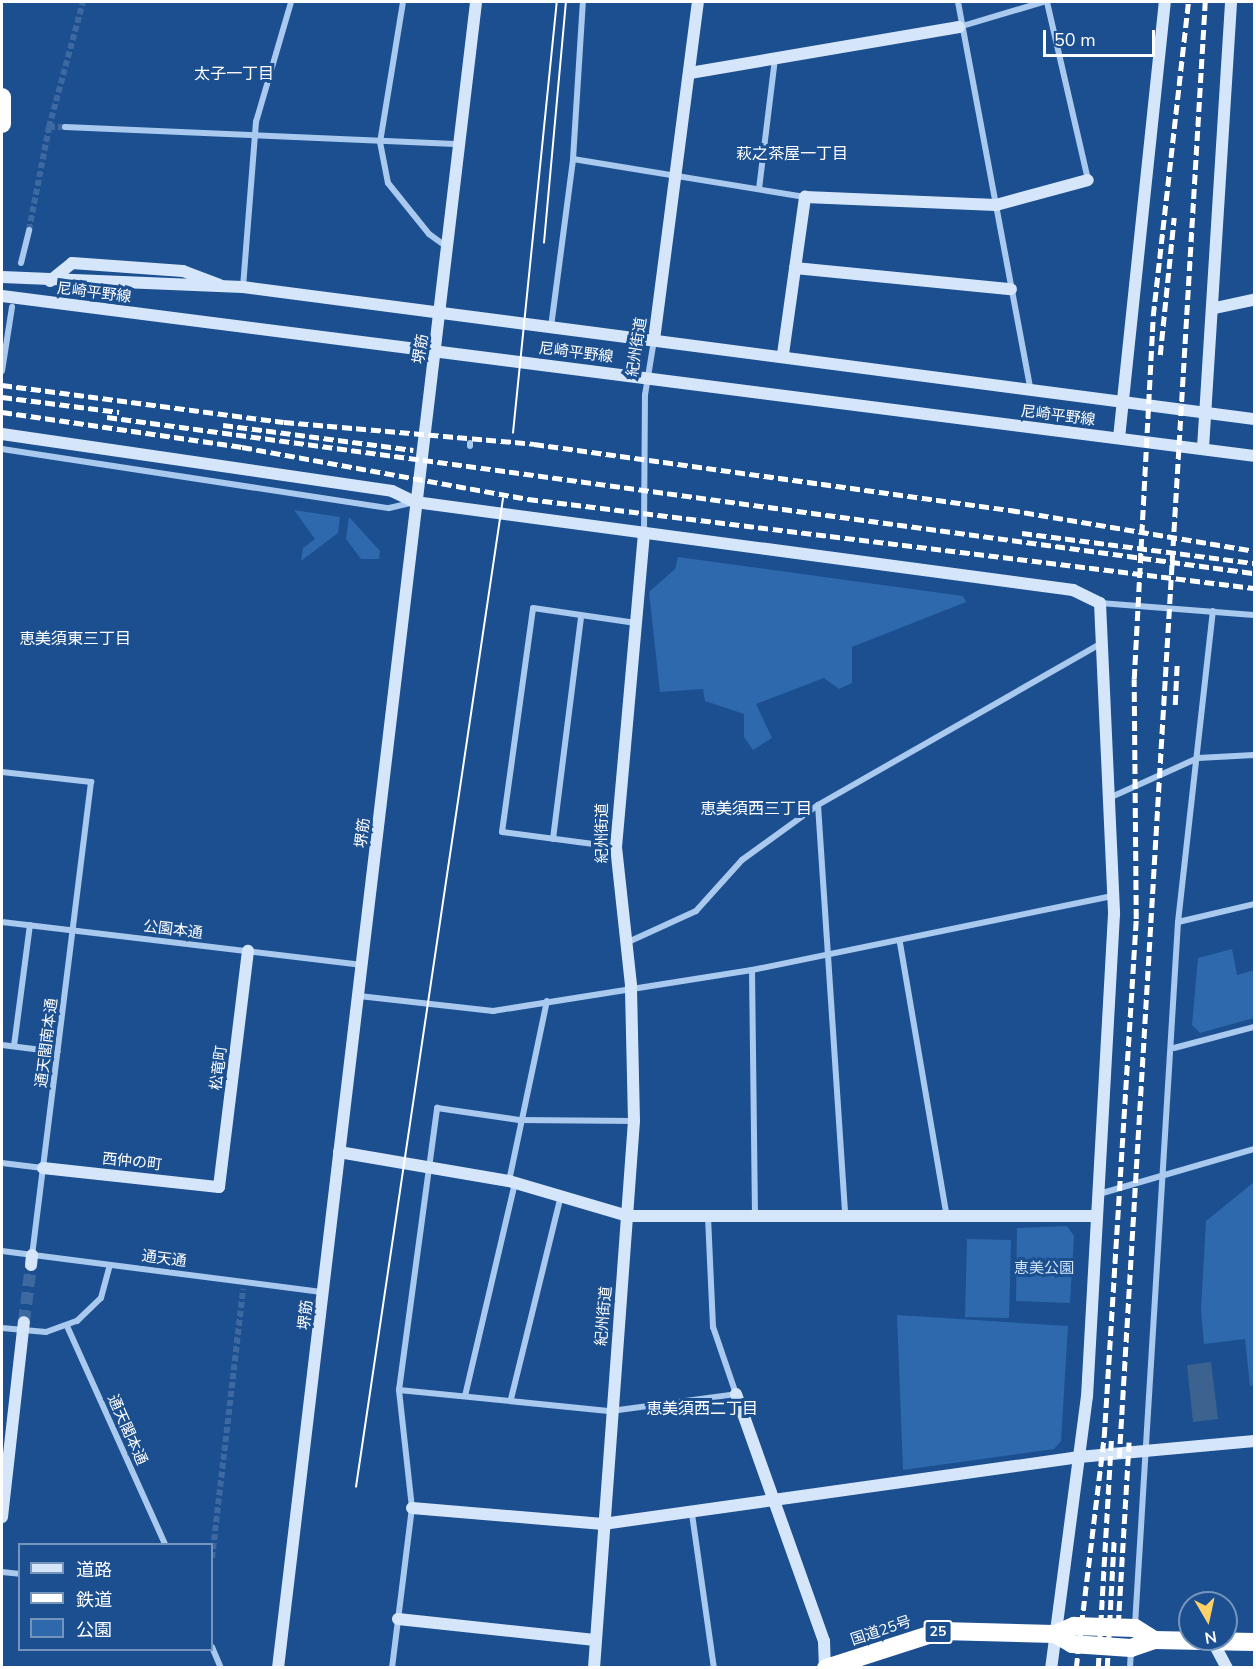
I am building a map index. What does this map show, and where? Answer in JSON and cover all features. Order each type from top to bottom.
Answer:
[{"type":"highway","points":[[2,97],[2,124]]},
{"type":"highway","name":"国道25号","points":[[825,1668],[940,1631],[1055,1634],[1074,1626],[1135,1628]]},
{"type":"highway","points":[[1135,1628],[1154,1640]]},
{"type":"highway","name":"国道25号","points":[[1055,1634],[1072,1644],[1131,1648],[1154,1640],[1178,1640]]},
{"type":"highway","name":"国道25号","points":[[1238,1641],[1254,1642]]},
{"type":"street","points":[[243,287],[258,137],[256,122],[291,2]]},
{"type":"street","points":[[403,2],[380,142],[388,183],[429,234],[450,249]]},
{"type":"street","name":"堺筋","points":[[278,1668],[359,996],[415,502],[450,249],[476,2]]},
{"type":"street","points":[[551,328],[573,159],[583,2]]},
{"type":"street","name":"紀州街道","points":[[594,1668],[634,1121],[631,985],[624,943],[616,847],[644,533],[648,378],[677,176],[698,2]]},
{"type":"street","points":[[958,2],[959,27],[996,205],[1030,388]]},
{"type":"street","points":[[573,159],[805,197],[996,205],[1088,180],[1045,2],[959,27],[690,73]]},
{"type":"street","points":[[1119,438],[1166,2]]},
{"type":"street","points":[[1203,448],[1215,308],[1231,2]]},
{"type":"street","points":[[759,189],[775,59]]},
{"type":"street","points":[[65,127],[461,144]]},
{"type":"street","points":[[783,354],[805,197]]},
{"type":"street","points":[[21,263],[29,230]]},
{"type":"street","points":[[50,281],[72,263],[183,271],[220,286]]},
{"type":"street","points":[[795,268],[1011,289]]},
{"type":"street","name":"尼崎平野線","points":[[2,277],[50,281],[243,287],[551,328],[783,354],[1254,419]]},
{"type":"street","name":"尼崎平野線","points":[[2,296],[1254,456]]},
{"type":"street","points":[[1215,308],[1254,300]]},
{"type":"street","points":[[2,371],[12,307]]},
{"type":"street","points":[[2,434],[392,490],[415,502],[1073,590],[1100,603],[1254,615]]},
{"type":"street","points":[[2,449],[389,508],[415,502]]},
{"type":"street","points":[[1051,1668],[1079,1457],[1099,1194],[1113,896],[1099,645],[1100,603]]},
{"type":"street","points":[[616,847],[502,832],[533,608],[636,623]]},
{"type":"street","points":[[1135,1628],[1174,1048],[1178,922],[1213,612]]},
{"type":"street","points":[[553,839],[581,616]]},
{"type":"street","points":[[624,943],[696,912],[742,860],[818,805],[1099,645]]},
{"type":"street","points":[[1108,798],[1198,758],[1254,755]]},
{"type":"street","name":"通天閣南本通","points":[[2,772],[91,782],[31,1260]]},
{"type":"street","points":[[818,805],[830,954],[845,1214]]},
{"type":"street","points":[[359,996],[493,1011],[631,985],[752,970],[900,943],[1113,896]]},
{"type":"street","points":[[1178,922],[1254,904]]},
{"type":"street","name":"公園本通","points":[[2,922],[362,965]]},
{"type":"street","points":[[14,1046],[30,925]]},
{"type":"street","points":[[900,943],[946,1214]]},
{"type":"street","name":"松竜町","points":[[219,1187],[248,951]]},
{"type":"street","points":[[752,970],[756,1213]]},
{"type":"street","points":[[465,1396],[512,1182],[519,1120],[547,1001]]},
{"type":"street","points":[[1174,1048],[1254,1027]]},
{"type":"street","points":[[2,1045],[58,1052]]},
{"type":"street","points":[[392,1668],[412,1508],[399,1390],[437,1108],[519,1120],[634,1121]]},
{"type":"street","points":[[1099,1194],[1166,1171],[1254,1149]]},
{"type":"street","points":[[339,1152],[430,1165],[512,1182],[628,1216],[756,1213],[1097,1216]]},
{"type":"street","points":[[2,1162],[43,1168]]},
{"type":"street","name":"西仲の町","points":[[43,1168],[219,1187]]},
{"type":"street","points":[[511,1399],[561,1196]]},
{"type":"street","points":[[708,1215],[713,1327],[777,1501],[824,1641],[825,1668]]},
{"type":"street","name":"通天通","points":[[2,1251],[31,1260],[110,1265],[243,1280],[323,1293]]},
{"type":"street","points":[[2,1328],[67,1326],[101,1298],[110,1265]]},
{"type":"street","points":[[243,1280],[243,1289]]},
{"type":"street","name":"通天閣本通","points":[[67,1326],[164,1543]]},
{"type":"street","points":[[2,1517],[24,1327]]},
{"type":"street","points":[[399,1390],[511,1399],[611,1411],[736,1394]]},
{"type":"street","points":[[412,1508],[603,1524],[692,1514],[1079,1457],[1254,1441]]},
{"type":"street","points":[[692,1514],[714,1668]]},
{"type":"street","points":[[2,1572],[18,1574]]},
{"type":"street","points":[[398,1619],[595,1640]]},
{"type":"street","points":[[1130,1668],[1131,1648]]},
{"type":"street","points":[[213,1649],[221,1668]]},
{"type":"street","points":[[1214,1651],[1218,1668]]},
{"type":"street","points":[[1218,1651],[1227,1668]]},
{"type":"green space","points":[[294,510],[340,517],[338,533],[301,561],[303,548],[315,539]]},
{"type":"green space","points":[[349,517],[380,551],[379,559],[361,559],[346,539]]},
{"type":"green space","points":[[678,557],[963,596],[966,602],[852,647],[852,683],[839,689],[824,678],[756,704],[772,738],[753,750],[744,737],[744,714],[705,701],[703,689],[660,692],[649,592],[675,569]]},
{"type":"green space","points":[[1232,949],[1237,975],[1254,970],[1254,1018],[1200,1033],[1192,1025],[1198,958]]},
{"type":"green space","points":[[1254,1182],[1254,1385],[1250,1386],[1245,1339],[1204,1344],[1201,1310],[1206,1221]]},
{"type":"green space","name":"恵美公園","points":[[1067,1226],[1074,1236],[1070,1303],[1016,1301],[1017,1228]]},
{"type":"green space","points":[[967,1239],[1011,1240],[1009,1318],[965,1317]]},
{"type":"green space","points":[[897,1315],[1068,1326],[1061,1441],[1054,1449],[903,1470]]},
{"type":"shaded area","points":[[1211,1362],[1218,1419],[1193,1422],[1187,1365]]},
{"type":"tunnel","points":[[29,230],[49,127],[83,2]]},
{"type":"tunnel","points":[[49,127],[65,127]]},
{"type":"tunnel","points":[[24,1322],[31,1265]]},
{"type":"tunnel","points":[[213,1549],[243,1289]]},
{"type":"tram line","points":[[513,433],[557,2]]},
{"type":"tram line","points":[[544,243],[566,2]]},
{"type":"tram line","points":[[356,1487],[503,499]]},
{"type":"railway","points":[[1076,1668],[1104,1437],[1136,919],[1134,679],[1153,316],[1188,2]]},
{"type":"railway","points":[[1119,1458],[1205,2]]},
{"type":"railway","points":[[1160,355],[1174,218]]},
{"type":"railway","points":[[2,385],[284,422],[534,444],[1010,510],[1254,551]]},
{"type":"railway","points":[[2,397],[119,412]]},
{"type":"railway","points":[[2,412],[242,447],[528,499],[1254,588]]},
{"type":"railway","points":[[107,417],[1254,573]]},
{"type":"railway","points":[[223,425],[413,450]]},
{"type":"railway","points":[[1022,533],[1254,563]]},
{"type":"railway","points":[[1175,705],[1177,663]]},
{"type":"railway","points":[[1098,1668],[1111,1440]]},
{"type":"railway","points":[[1118,1625],[1129,1442]]},
{"type":"railway","points":[[1107,1668],[1114,1539]]},
{"type":"district","name":"太子一丁目","points":[[234,74]]},
{"type":"district","name":"萩之茶屋一丁目","points":[[792,154]]},
{"type":"district","name":"恵美須東三丁目","points":[[75,639]]},
{"type":"district","name":"恵美須西三丁目","points":[[756,809]]},
{"type":"district","name":"恵美須西二丁目","points":[[702,1409]]}]
